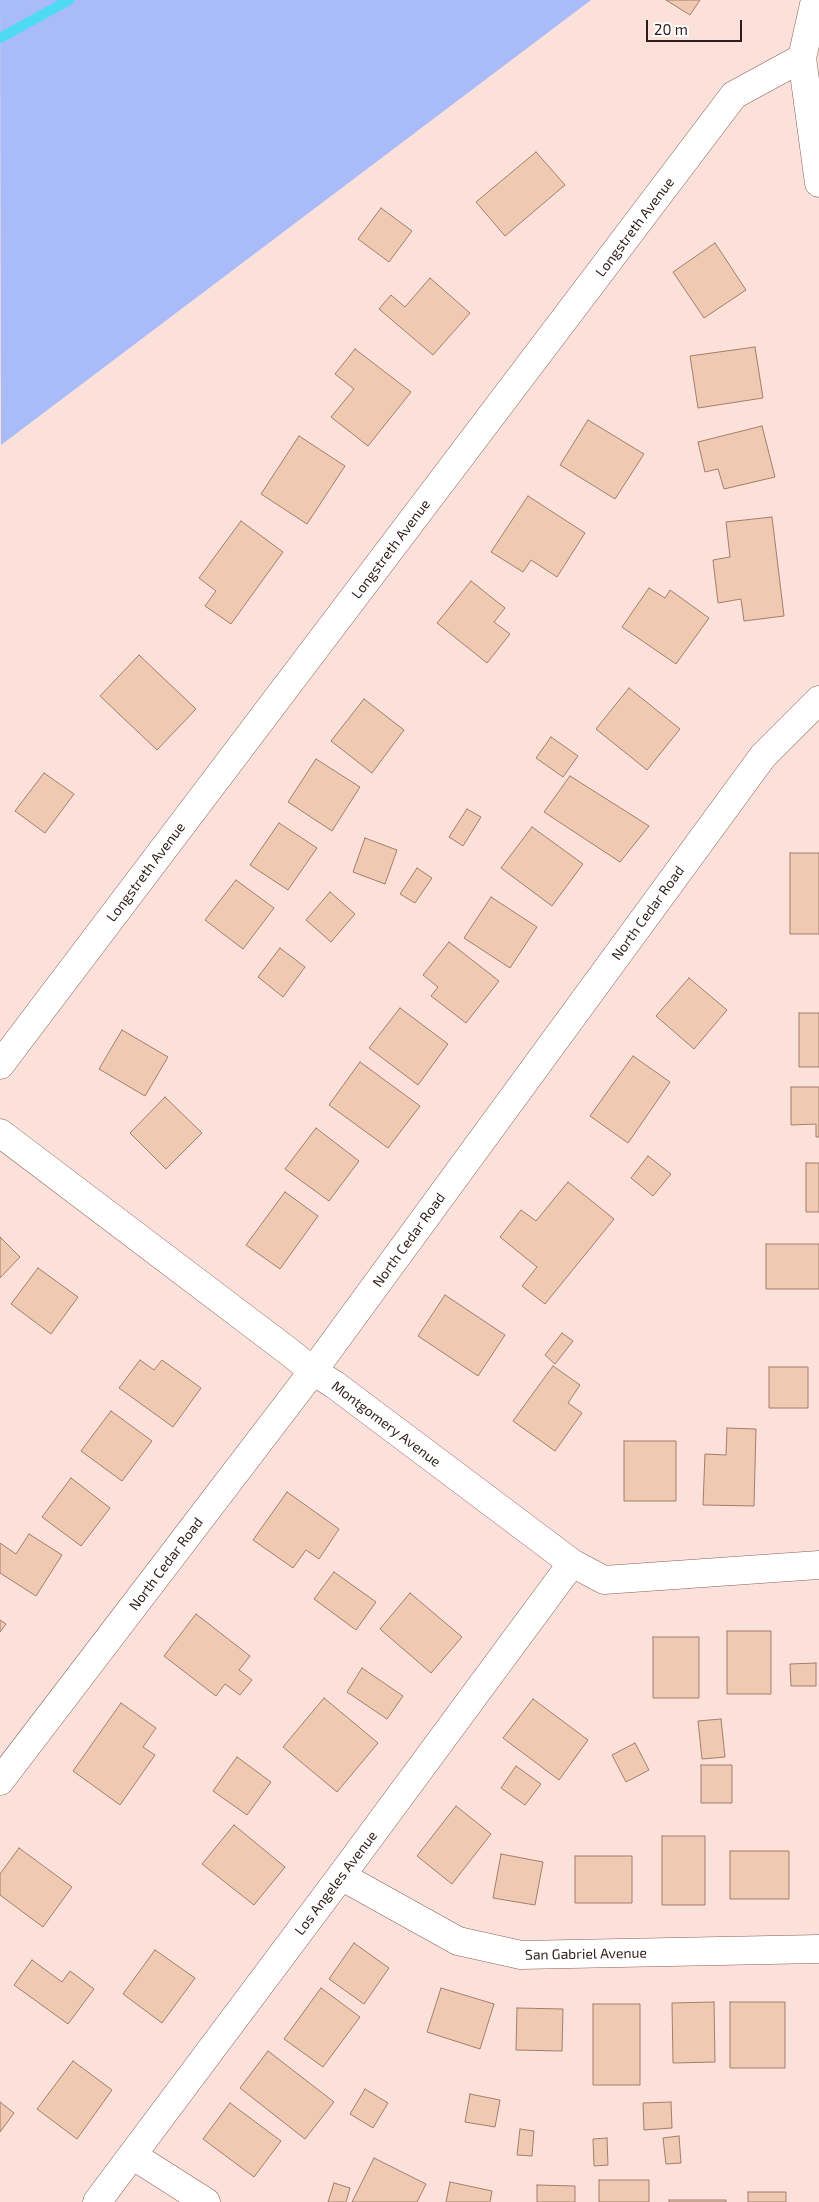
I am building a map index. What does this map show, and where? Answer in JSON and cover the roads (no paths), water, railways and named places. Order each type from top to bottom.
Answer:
[{"type":"street","points":[[815,0],[802,58],[819,183]]},
{"type":"street","name":"Longstreth Avenue","points":[[0,1065],[734,95],[802,58]]},
{"type":"street","name":"North Cedar Road","points":[[0,1781],[313,1371],[764,756],[819,700]]},
{"type":"street","name":"Montgomery Avenue","points":[[0,1133],[313,1371],[572,1562],[604,1580],[819,1565]]},
{"type":"street","name":"Los Angeles Avenue","points":[[97,2202],[342,1876],[572,1562]]},
{"type":"street","name":"San Gabriel Avenue","points":[[342,1876],[458,1941],[521,1956],[819,1948]]},
{"type":"street","points":[[132,2155],[206,2202]]},
{"type":"waterway","points":[[0,38],[69,0]]}]
